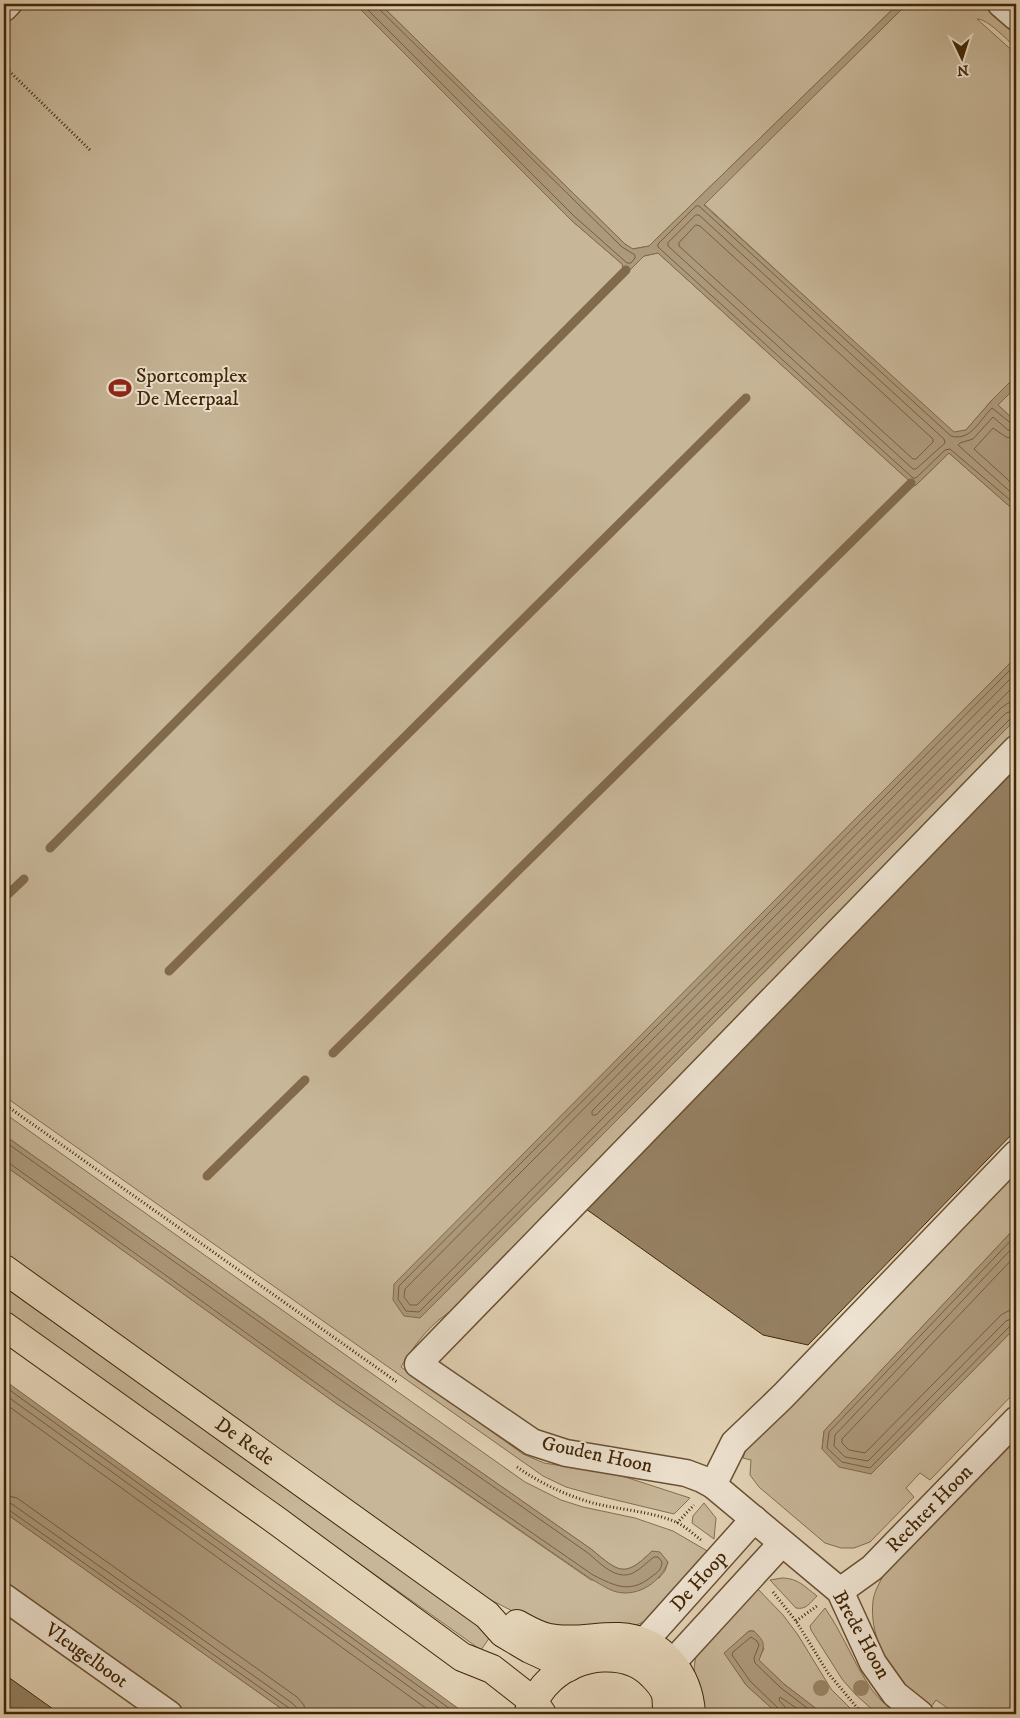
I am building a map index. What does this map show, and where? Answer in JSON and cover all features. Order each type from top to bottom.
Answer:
[{"type":"main road","name":"De Rede","points":[[4,1269],[487,1614],[503,1633],[530,1649],[569,1666]]},
{"type":"main road","points":[[4,1326],[277,1520],[462,1657],[492,1669],[531,1711],[551,1678],[569,1666],[634,1651],[673,1662],[684,1683],[691,1714]]},
{"type":"main road","name":"De Rede","points":[[487,1614],[510,1621],[542,1636],[566,1640],[620,1637],[634,1651]]},
{"type":"main road","points":[[634,1651],[637,1664],[648,1670],[666,1694],[667,1714]]},
{"type":"street","points":[[4,8],[8,4]]},
{"type":"street","points":[[1001,4],[1016,17]]},
{"type":"street","name":"Gouden Hoon","points":[[754,1520],[702,1478],[686,1473],[566,1453],[532,1442],[418,1364],[1016,749]]},
{"type":"street","points":[[713,1485],[734,1443],[783,1396],[1016,1154]]},
{"type":"street","name":"Rechter Hoon","points":[[840,1591],[872,1568],[1016,1420]]},
{"type":"street","name":"Brede Hoon","points":[[754,1520],[840,1591],[873,1663],[895,1694],[920,1714]]},
{"type":"street","name":"De Hoop","points":[[634,1651],[652,1636],[754,1520]]},
{"type":"street","name":"De Hoop","points":[[673,1662],[782,1543]]},
{"type":"street","name":"Vleugelboot","points":[[4,1597],[169,1714]]},
{"type":"path","points":[[4,66],[90,150]]},
{"type":"shaded area","points":[[4,4],[355,4],[571,220],[622,264],[628,272],[644,256],[658,253],[915,486],[949,453],[1016,512],[1016,657],[394,1285],[420,1318],[1016,719],[1016,730],[456,1308],[431,1327],[401,1367],[523,1454],[544,1463],[619,1475],[690,1498],[674,1514],[566,1487],[543,1476],[4,1096]]},
{"type":"shaded area","points":[[380,4],[898,4],[649,246],[632,249]]},
{"type":"shaded area","points":[[907,4],[989,4],[1016,28],[1016,48],[992,26],[977,19],[1016,54],[1016,376],[966,430],[954,433],[704,204]]},
{"type":"shaded area","points":[[1016,387],[1016,422],[998,405]]},
{"type":"shaded area","points":[[4,1113],[525,1482],[561,1500],[583,1507],[635,1518],[673,1531],[709,1552],[657,1615],[639,1624],[624,1628],[561,1628],[526,1618],[489,1599],[4,1255],[4,1165],[334,1402],[591,1580],[659,1578],[665,1571],[668,1562],[652,1551],[635,1566],[628,1569],[615,1567],[608,1563],[591,1549],[4,1135]]},
{"type":"shaded area","points":[[1016,1174],[1016,1227],[824,1431],[822,1449],[871,1474],[1016,1327],[1016,1391],[930,1480],[920,1473],[906,1488],[914,1497],[870,1542],[854,1548],[841,1548],[825,1543],[759,1487],[750,1475],[751,1460],[743,1458],[747,1446],[780,1417]]},
{"type":"shaded area","points":[[4,1287],[492,1634],[481,1650],[4,1311]]},
{"type":"shaded area","points":[[1016,1439],[1016,1714],[956,1714],[936,1700],[931,1707],[909,1690],[901,1681],[887,1661],[877,1638],[872,1613],[874,1598],[883,1576]]},
{"type":"shaded area","points":[[704,1503],[716,1518],[714,1539],[692,1523],[693,1516]]},
{"type":"shaded area","points":[[4,1512],[289,1714],[186,1714],[4,1584]]},
{"type":"shaded area","points":[[782,1578],[797,1581],[817,1596],[805,1607],[796,1608],[770,1580]]},
{"type":"shaded area","points":[[754,1585],[783,1615],[798,1635],[831,1689],[856,1714],[823,1714],[784,1684],[758,1660],[764,1649],[754,1631],[749,1631],[725,1653],[746,1685],[778,1714],[701,1714],[694,1674],[698,1652],[719,1621]]},
{"type":"shaded area","points":[[825,1608],[872,1690],[897,1714],[879,1714],[875,1712],[842,1679],[810,1626]]},
{"type":"water","points":[[355,4],[380,4],[625,244],[633,249],[649,246],[898,4],[907,4],[704,205],[954,432],[966,430],[1016,376],[1016,387],[998,405],[1016,422],[1016,512],[949,453],[915,486],[658,253],[644,256],[628,272],[623,269],[622,264],[571,220]]},
{"type":"water","points":[[1016,657],[1016,719],[420,1318],[404,1316],[393,1300],[394,1284]]},
{"type":"water","points":[[4,1135],[591,1549],[608,1563],[615,1567],[628,1569],[635,1566],[652,1551],[660,1552],[668,1562],[665,1569],[654,1582],[641,1590],[633,1592],[617,1592],[591,1579],[334,1402],[4,1165]]},
{"type":"water","points":[[1016,1227],[1016,1327],[871,1474],[839,1467],[822,1449],[824,1431]]},
{"type":"water","points":[[4,1380],[466,1714],[289,1714],[4,1512]]},
{"type":"water","points":[[749,1631],[754,1631],[761,1638],[763,1647],[759,1660],[784,1684],[823,1714],[778,1714],[746,1685],[724,1653]]},
{"type":"building","points":[[1016,766],[1016,1130],[808,1345],[763,1335],[586,1209]]},
{"type":"building","points":[[4,1674],[60,1714],[4,1714]]},
{"type":"waterway","points":[[50,848],[626,270]]},
{"type":"waterway","points":[[169,971],[746,398]]},
{"type":"waterway","points":[[333,1053],[911,483]]},
{"type":"waterway","points":[[4,898],[24,879]]},
{"type":"waterway","points":[[207,1176],[305,1080]]},
{"type":"place","name":"Sportcomplex De Meerpaal","points":[[120,388]]}]
